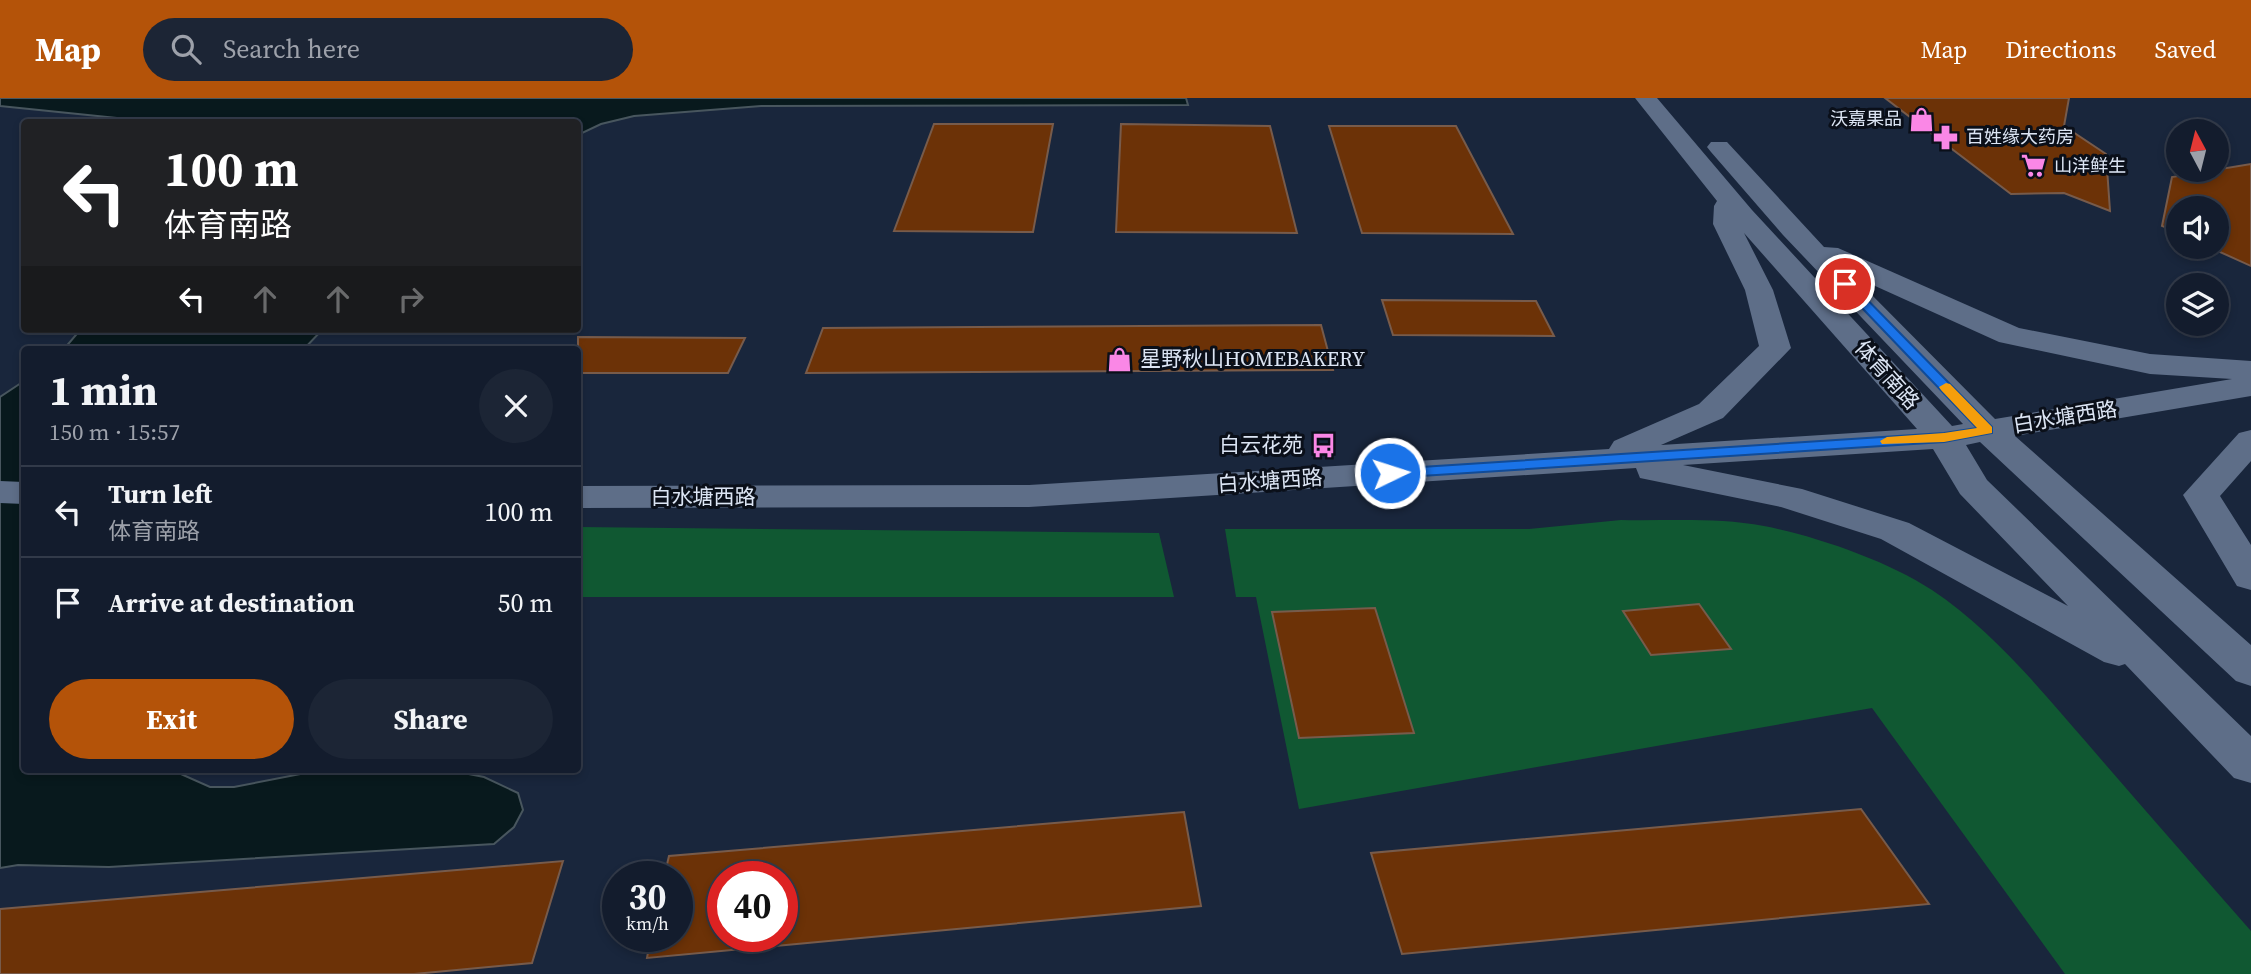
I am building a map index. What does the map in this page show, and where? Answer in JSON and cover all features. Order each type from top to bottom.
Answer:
[{"type":"street","name":"体育南路","points":[[1646,98],[1727,197],[1944,438],[1973,486],[2251,765]]},
{"type":"street","name":"体育南路","points":[[1675,98],[1792,229],[1987,430],[2251,670]]},
{"type":"street","points":[[1600,460],[1711,411],[1775,348],[1759,290],[1726,224],[1727,197]]},
{"type":"street","points":[[1792,229],[1836,260],[2010,335],[2150,363],[2251,372]]},
{"type":"street","name":"白水塘西路","points":[[581,497],[1029,496],[1944,438],[2251,386]]},
{"type":"street","points":[[2251,440],[2201,495],[2251,577]]},
{"type":"street","points":[[1600,460],[1789,496],[1895,531],[2153,669]]},
{"type":"street","points":[[0,492],[21,493]]},
{"type":"green space","points":[[1621,520],[1728,521],[1784,530],[1873,560],[1932,590],[1975,623],[2014,661],[2251,931],[2251,974],[2065,974],[1872,708],[1299,809],[1256,597],[1236,597],[1225,529],[1529,529]]},
{"type":"green space","points":[[581,527],[1159,533],[1174,597],[581,597]]},
{"type":"shaded area","points":[[0,98],[1186,98],[1188,105],[761,106],[634,116],[601,124],[581,134],[581,119],[127,119],[0,106]]},
{"type":"shaded area","points":[[78,333],[319,333],[307,346],[66,346]]},
{"type":"shaded area","points":[[21,383],[21,773],[179,773],[210,787],[234,787],[306,773],[463,773],[484,777],[518,793],[523,810],[514,827],[494,844],[109,867],[18,865],[0,868],[0,397]]},
{"type":"building","points":[[1885,98],[2069,98],[2064,126],[2106,154],[2110,211],[2064,193],[2011,194]]},
{"type":"building","points":[[934,124],[1053,124],[1033,232],[894,231]]},
{"type":"building","points":[[1121,124],[1270,126],[1297,233],[1116,232]]},
{"type":"building","points":[[1329,126],[1456,126],[1513,234],[1362,233]]},
{"type":"building","points":[[2251,164],[2251,266],[2229,256],[2229,196],[2168,196],[2171,182],[2230,182],[2230,167]]},
{"type":"building","points":[[2166,206],[2166,228],[2162,226]]},
{"type":"building","points":[[1382,300],[1536,301],[1554,336],[1393,335]]},
{"type":"building","points":[[1321,325],[1333,370],[806,373],[823,328]]},
{"type":"building","points":[[578,337],[745,338],[728,373],[581,373],[581,346],[578,346]]},
{"type":"building","points":[[1699,604],[1731,649],[1651,655],[1623,611]]},
{"type":"building","points":[[1375,608],[1414,733],[1299,738],[1272,612]]},
{"type":"building","points":[[1861,809],[1929,904],[1402,954],[1371,853]]},
{"type":"building","points":[[1184,812],[1201,906],[798,944],[798,861],[707,861],[707,952],[711,952],[647,958],[648,952],[693,952],[693,861],[668,861],[669,856]]},
{"type":"building","points":[[563,861],[532,963],[414,974],[0,974],[0,909]]},
{"type":"slow traffic","points":[[1887,441],[1944,438],[1987,430],[1946,387]]},
{"type":"place","name":"沃嘉果品","points":[[1922,119]]},
{"type":"place","name":"百姓缘大药房","points":[[1946,137]]},
{"type":"place","name":"山洋鲜生","points":[[2034,166]]},
{"type":"place","name":"星野秋山HOMEBAKERY","points":[[1120,359]]},
{"type":"place","name":"白云花苑","points":[[1323,445]]},
{"type":"route","points":[[1390,473],[1944,438],[1987,430],[1845,284]]}]
